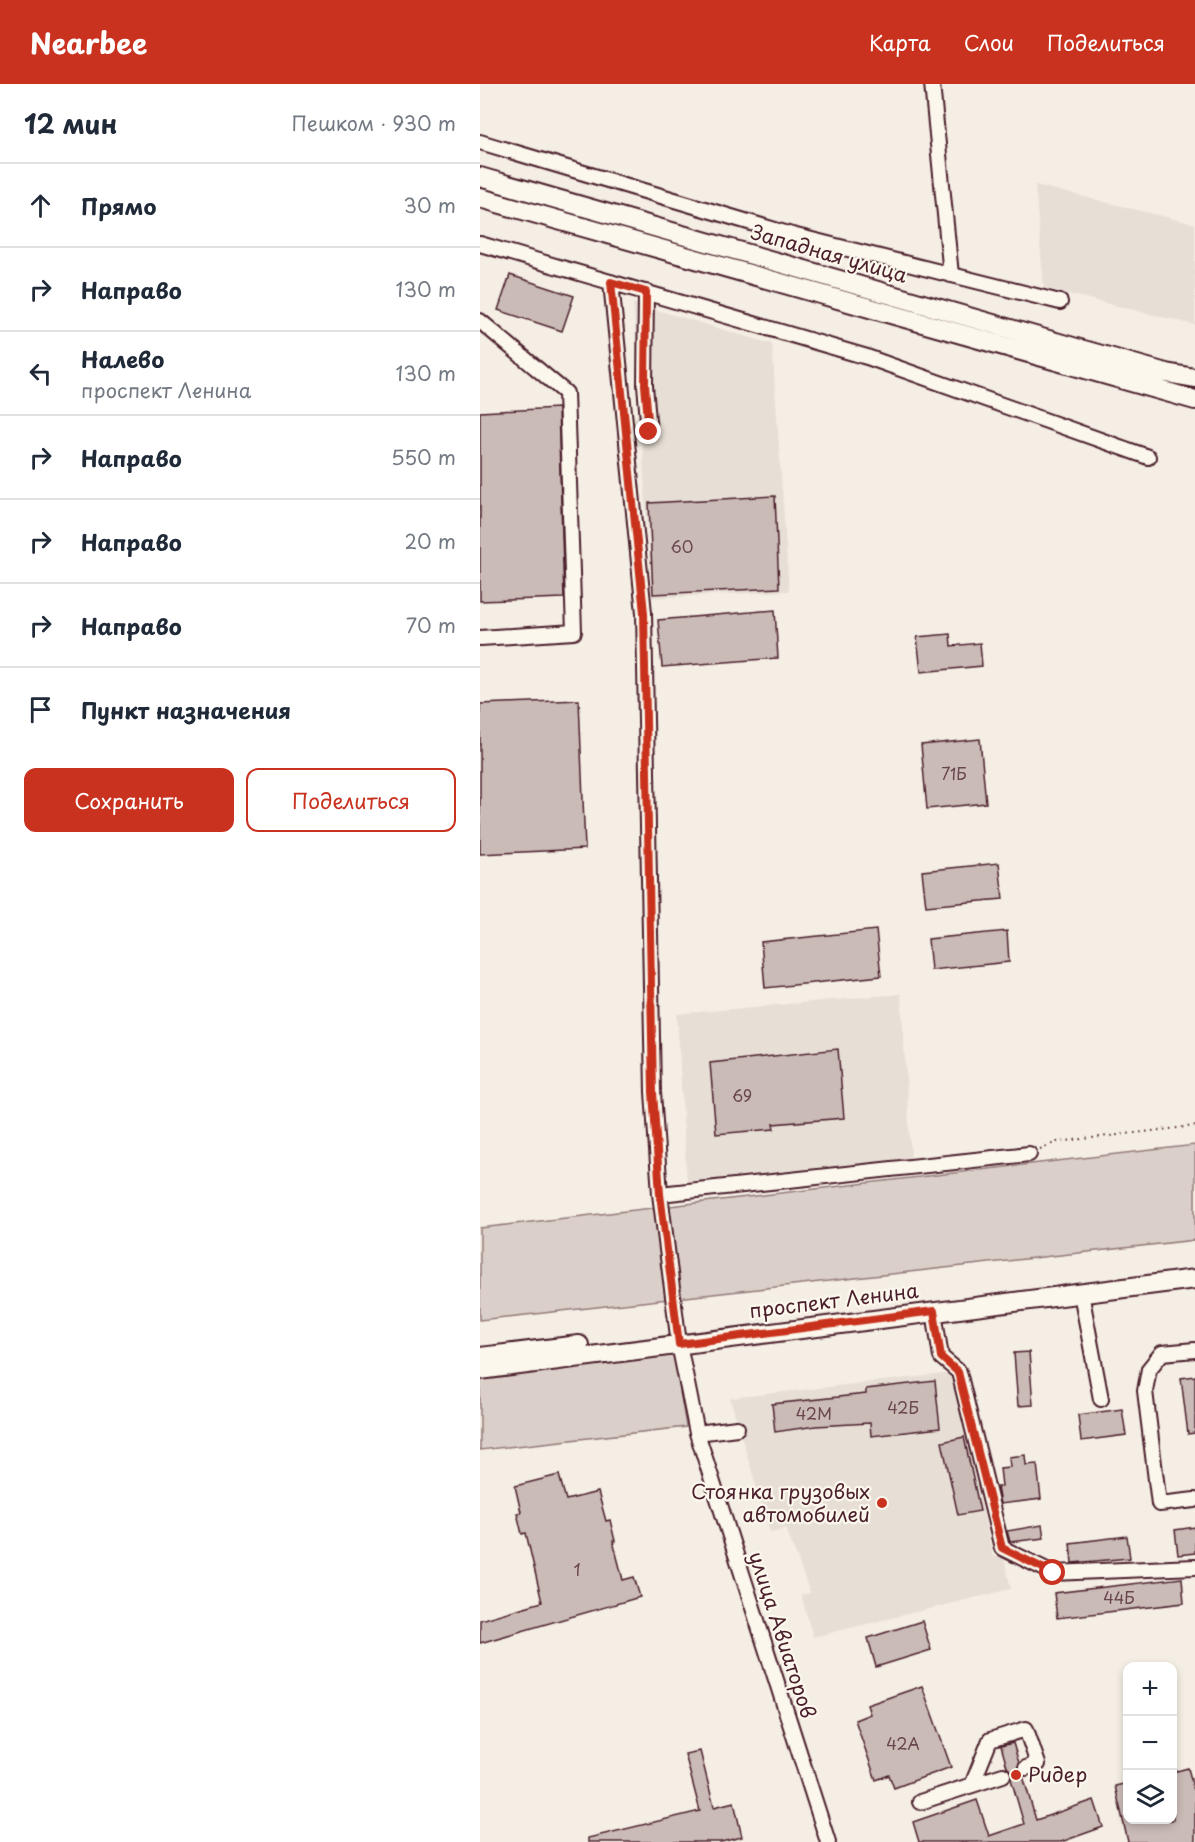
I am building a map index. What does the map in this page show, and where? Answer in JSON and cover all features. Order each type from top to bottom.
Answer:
[{"type":"main road","name":"Западная улица","points":[[480,177],[1163,382]]},
{"type":"main road","name":"Западная улица","points":[[480,198],[1163,382]]},
{"type":"main road","points":[[1163,382],[1195,378]]},
{"type":"main road","points":[[1163,382],[1195,394]]},
{"type":"main road","points":[[1163,382],[1195,400]]},
{"type":"main road","name":"проспект Ленина","points":[[480,1370],[678,1339],[1195,1269]]},
{"type":"main road","name":"проспект Ленина","points":[[480,1357],[678,1339],[1195,1280]]},
{"type":"street","points":[[932,84],[951,275]]},
{"type":"street","points":[[480,142],[792,235],[1060,302]]},
{"type":"street","points":[[480,244],[867,357],[1148,458]]},
{"type":"street","name":"улица Авиаторов","points":[[611,282],[644,613],[653,1092],[660,1194],[678,1339],[697,1433],[828,1842]]},
{"type":"street","points":[[646,292],[645,385],[649,432]]},
{"type":"street","points":[[480,321],[566,393],[574,632],[480,638]]},
{"type":"street","points":[[660,1194],[1029,1154]]},
{"type":"street","points":[[1081,1293],[1101,1399]]},
{"type":"street","points":[[934,1311],[941,1357],[958,1372],[1002,1548],[1053,1573],[1195,1567]]},
{"type":"street","points":[[1195,1350],[1162,1353],[1149,1369],[1145,1391],[1159,1504],[1195,1500]]},
{"type":"street","points":[[697,1433],[737,1428]]},
{"type":"street","points":[[972,1785],[990,1740],[1026,1730],[1038,1764],[1026,1768]]},
{"type":"street","points":[[920,1803],[1004,1774]]},
{"type":"path","points":[[1029,1154],[1057,1142],[1195,1126]]},
{"type":"shaded area","points":[[1035,185],[1195,224],[1195,325],[1044,288]]},
{"type":"shaded area","points":[[633,303],[772,344],[789,591],[652,598]]},
{"type":"shaded area","points":[[901,994],[911,1159],[687,1184],[677,1014]]},
{"type":"shaded area","points":[[1195,1145],[1195,1240],[480,1320],[480,1228]]},
{"type":"shaded area","points":[[674,1355],[686,1427],[480,1450],[480,1378]]},
{"type":"shaded area","points":[[952,1373],[993,1557],[1003,1554],[1011,1589],[813,1637],[801,1595],[810,1593],[786,1528],[770,1532],[730,1398]]},
{"type":"building","points":[[510,275],[574,296],[562,331],[498,310]]},
{"type":"building","points":[[558,408],[564,598],[480,601],[480,412]]},
{"type":"building","points":[[775,496],[779,588],[653,594],[649,503]]},
{"type":"building","points":[[775,610],[778,658],[662,667],[658,620]]},
{"type":"building","points":[[950,634],[951,646],[980,643],[982,666],[921,672],[917,637]]},
{"type":"building","points":[[579,700],[585,849],[480,854],[480,704]]},
{"type":"building","points":[[980,739],[986,803],[927,809],[921,745]]},
{"type":"building","points":[[999,863],[1003,899],[926,906],[922,871]]},
{"type":"building","points":[[876,930],[881,976],[765,988],[761,942]]},
{"type":"building","points":[[1007,931],[1009,962],[931,970],[928,939]]},
{"type":"building","points":[[838,1049],[844,1118],[773,1124],[774,1129],[716,1134],[710,1063]]},
{"type":"building","points":[[1029,1352],[1033,1405],[1018,1406],[1014,1353]]},
{"type":"building","points":[[1195,1376],[1195,1433],[1188,1434],[1181,1378]]},
{"type":"building","points":[[935,1381],[940,1428],[871,1436],[870,1423],[816,1426],[775,1432],[772,1404],[866,1394],[866,1389]]},
{"type":"building","points":[[1122,1409],[1126,1435],[1081,1441],[1078,1415]]},
{"type":"building","points":[[964,1437],[980,1511],[958,1515],[942,1442]]},
{"type":"building","points":[[1025,1455],[1026,1465],[1037,1464],[1041,1499],[1000,1504],[997,1487],[1002,1486],[1000,1468],[1010,1467],[1009,1457]]},
{"type":"building","points":[[559,1475],[566,1500],[598,1492],[606,1521],[610,1520],[623,1580],[634,1577],[640,1597],[480,1643],[480,1620],[542,1602],[526,1533],[522,1534],[517,1513],[521,1512],[515,1486]]},
{"type":"building","points":[[1042,1525],[1044,1538],[1010,1542],[1007,1531]]},
{"type":"building","points":[[1195,1527],[1195,1553],[1178,1555],[1175,1530]]},
{"type":"building","points":[[1127,1536],[1130,1558],[1072,1563],[1070,1543]]},
{"type":"building","points":[[1182,1578],[1184,1603],[1057,1618],[1054,1593]]},
{"type":"building","points":[[922,1621],[931,1650],[876,1667],[868,1638]]},
{"type":"building","points":[[922,1686],[951,1767],[894,1788],[889,1775],[876,1780],[855,1720],[870,1714],[867,1705]]},
{"type":"building","points":[[1013,1743],[1019,1763],[1017,1770],[1023,1776],[1036,1820],[1094,1800],[1103,1827],[1061,1842],[919,1842],[913,1822],[977,1800],[989,1836],[1024,1824],[1011,1779],[1012,1773],[1007,1767],[1001,1746]]},
{"type":"building","points":[[700,1751],[714,1807],[734,1802],[742,1837],[721,1842],[588,1842],[588,1838],[700,1811],[685,1754]]},
{"type":"building","points":[[1188,1768],[1195,1795],[1195,1842],[1128,1842],[1124,1824],[1177,1824],[1177,1771]]},
{"type":"building","points":[[1123,1784],[1123,1820],[1115,1786]]},
{"type":"place","name":"Стоянка грузовых автомобилей","points":[[882,1503]]},
{"type":"place","name":"Ридер","points":[[1016,1775]]},
{"type":"route","points":[[649,432],[645,385],[646,292],[611,282],[644,613],[653,1092],[660,1194],[679,1344],[934,1311],[941,1357],[958,1372],[1002,1548],[1053,1573]]}]
